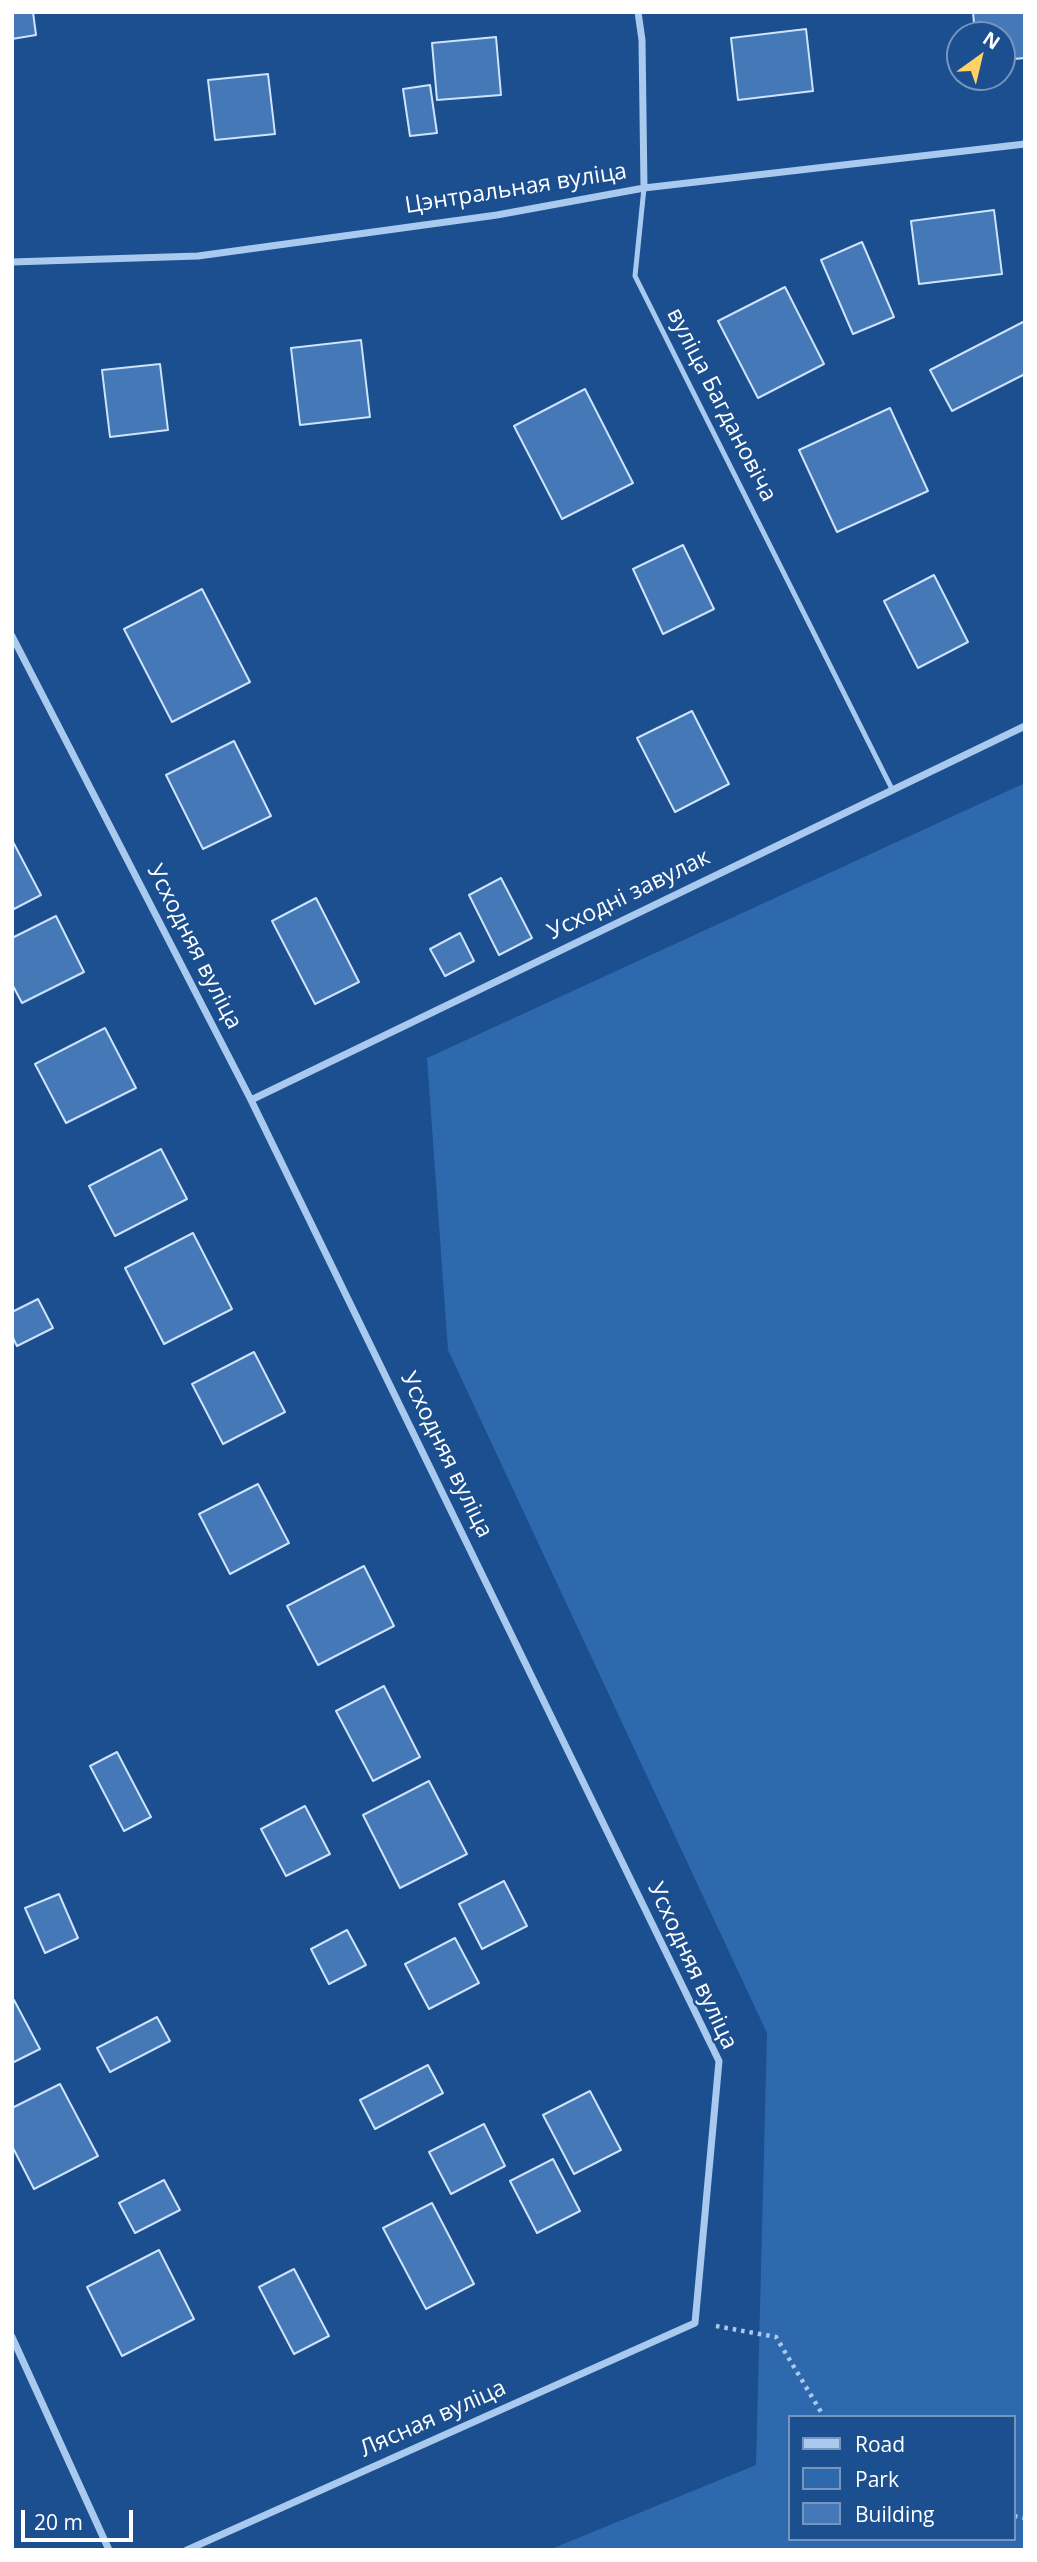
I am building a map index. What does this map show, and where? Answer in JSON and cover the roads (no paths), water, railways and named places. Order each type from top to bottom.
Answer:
[{"type":"street","name":"вуліца Багдановіча","points":[[638,12],[642,40],[644,188]]},
{"type":"street","name":"Цэнтральная вуліца","points":[[12,262],[198,256],[497,215],[644,188],[1025,144]]},
{"type":"street","name":"Усходняя вуліца","points":[[12,636],[251,1100],[719,2061],[695,2323]]},
{"type":"street","name":"Усходні завулак","points":[[251,1100],[1025,726]]},
{"type":"street","name":"Лясная вуліца","points":[[187,2550],[695,2323]]},
{"type":"street","points":[[12,2337],[108,2550]]},
{"type":"lane","name":"вуліца Багдановіча","points":[[644,188],[635,276],[892,789]]}]
